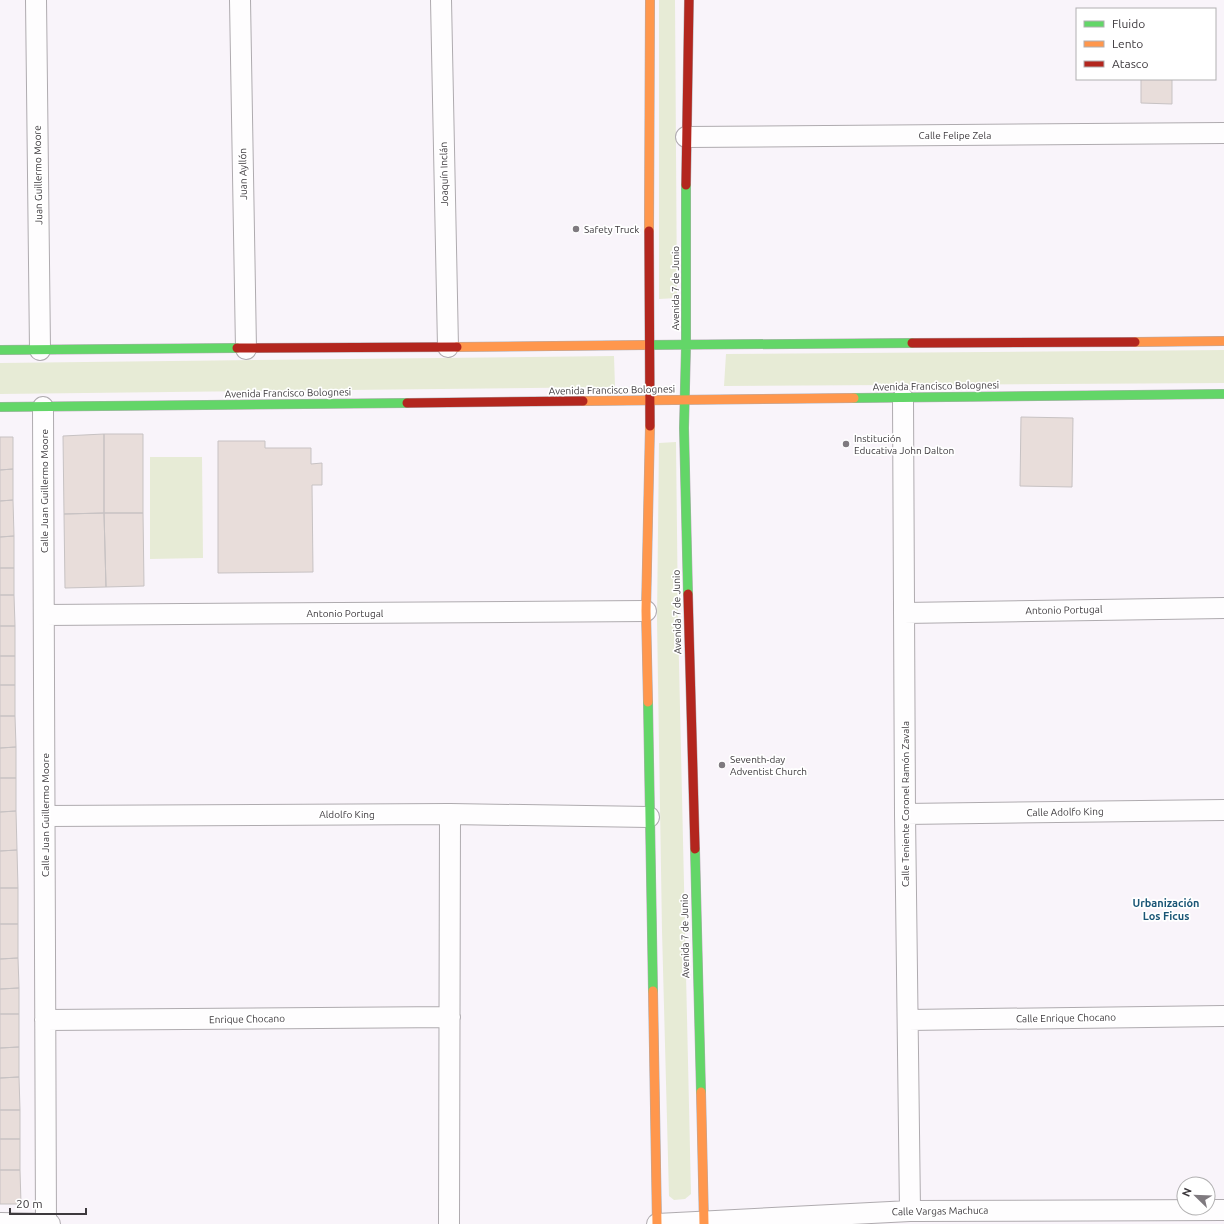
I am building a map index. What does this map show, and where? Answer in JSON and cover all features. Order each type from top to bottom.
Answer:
[{"type":"main road","points":[[650,0],[650,401],[646,611],[657,1224]]},
{"type":"main road","name":"Avenida 7 de Junio","points":[[689,0],[686,137],[686,346],[684,428],[704,1223]]},
{"type":"main road","points":[[0,350],[448,348],[1224,341]]},
{"type":"main road","name":"Avenida Francisco Bolognesi","points":[[0,407],[1224,394]]},
{"type":"street","name":"Juan Guillermo Moore","points":[[36,0],[40,350]]},
{"type":"street","name":"Juan Ayllón","points":[[240,0],[246,349]]},
{"type":"street","name":"Joaquín Inclán","points":[[441,0],[448,348]]},
{"type":"street","name":"Calle Felipe Zela","points":[[686,137],[1224,134]]},
{"type":"street","name":"Calle Teniente Coronel Ramón Zavala","points":[[903,398],[905,814],[910,1211]]},
{"type":"street","name":"Calle Juan Guillermo Moore","points":[[43,407],[46,1224]]},
{"type":"street","name":"Antonio Portugal","points":[[904,613],[1224,608]]},
{"type":"street","name":"Antonio Portugal","points":[[44,615],[646,611]]},
{"type":"street","name":"Calle Adolfo King","points":[[905,814],[1224,810]]},
{"type":"street","name":"Aldolfo King","points":[[45,816],[450,814],[649,817]]},
{"type":"street","points":[[449,1224],[450,814]]},
{"type":"street","name":"Calle Enrique Chocano","points":[[908,1020],[1224,1016]]},
{"type":"street","name":"Enrique Chocano","points":[[45,1020],[450,1017]]},
{"type":"street","name":"Calle Vargas Machuca","points":[[657,1224],[704,1223],[910,1211],[1224,1210]]},
{"type":"street","points":[[0,1223],[50,1224]]},
{"type":"green space","points":[[659,0],[675,0],[677,298],[659,299]]},
{"type":"green space","points":[[1224,350],[1224,383],[724,386],[726,354]]},
{"type":"green space","points":[[614,356],[615,387],[0,394],[0,363]]},
{"type":"green space","points":[[676,442],[678,619],[691,1194],[685,1199],[674,1200],[669,1196],[662,931],[657,619],[659,443]]},
{"type":"green space","points":[[150,457],[202,457],[203,558],[150,559]]},
{"type":"building","points":[[1141,80],[1172,80],[1172,104],[1141,103]]},
{"type":"building","points":[[1021,417],[1073,418],[1072,487],[1020,486]]},
{"type":"building","points":[[104,434],[143,434],[143,513],[104,513]]},
{"type":"building","points":[[104,434],[104,513],[64,514],[63,436]]},
{"type":"building","points":[[0,437],[13,437],[13,469],[0,470]]},
{"type":"building","points":[[218,441],[265,441],[265,448],[311,448],[311,464],[322,463],[322,485],[312,485],[313,572],[218,573]]},
{"type":"building","points":[[13,469],[13,500],[0,501],[0,470]]},
{"type":"building","points":[[13,500],[14,536],[0,537],[0,501]]},
{"type":"building","points":[[104,513],[143,513],[144,586],[106,587]]},
{"type":"building","points":[[104,513],[106,587],[65,588],[64,514]]},
{"type":"building","points":[[14,536],[14,568],[0,568],[0,537]]},
{"type":"building","points":[[0,568],[14,568],[14,595],[0,595]]},
{"type":"building","points":[[0,595],[14,595],[15,626],[0,626]]},
{"type":"building","points":[[0,626],[15,626],[15,656],[0,656]]},
{"type":"building","points":[[0,656],[15,656],[15,685],[0,685]]},
{"type":"building","points":[[0,685],[15,685],[15,716],[0,716]]},
{"type":"building","points":[[0,716],[15,716],[16,747],[0,748]]},
{"type":"building","points":[[16,747],[16,778],[0,778],[0,748]]},
{"type":"building","points":[[0,778],[16,778],[16,811],[0,812]]},
{"type":"building","points":[[16,811],[17,850],[0,851],[0,812]]},
{"type":"building","points":[[17,850],[18,888],[0,888],[0,851]]},
{"type":"building","points":[[0,888],[18,888],[18,924],[0,924]]},
{"type":"building","points":[[0,924],[18,924],[18,958],[0,959]]},
{"type":"building","points":[[18,958],[19,988],[0,989],[0,959]]},
{"type":"building","points":[[19,988],[19,1014],[0,1014],[0,989]]},
{"type":"building","points":[[0,1014],[19,1014],[19,1047],[0,1048]]},
{"type":"building","points":[[19,1047],[19,1077],[0,1078],[0,1048]]},
{"type":"building","points":[[19,1077],[20,1110],[0,1110],[0,1078]]},
{"type":"building","points":[[0,1110],[20,1110],[20,1139],[0,1139]]},
{"type":"building","points":[[0,1139],[20,1139],[20,1170],[0,1170]]},
{"type":"building","points":[[0,1170],[20,1170],[21,1204],[0,1204]]},
{"type":"traffic: fast","points":[[686,185],[686,346],[684,428],[688,594]]},
{"type":"traffic: fast","points":[[647,345],[912,343]]},
{"type":"traffic: fast","points":[[0,350],[237,348]]},
{"type":"traffic: fast","points":[[854,398],[1224,394]]},
{"type":"traffic: fast","points":[[0,407],[407,403]]},
{"type":"traffic: fast","points":[[648,702],[653,991]]},
{"type":"traffic: fast","points":[[695,849],[701,1092]]},
{"type":"traffic: slow","points":[[649,231],[650,0]]},
{"type":"traffic: slow","points":[[1135,342],[1224,341]]},
{"type":"traffic: slow","points":[[457,347],[647,345]]},
{"type":"traffic: slow","points":[[583,401],[854,398]]},
{"type":"traffic: slow","points":[[648,702],[646,611],[650,426]]},
{"type":"traffic: slow","points":[[653,991],[657,1224]]},
{"type":"traffic: slow","points":[[701,1092],[704,1224]]},
{"type":"traffic: jam","points":[[686,185],[689,0]]},
{"type":"traffic: jam","points":[[649,231],[650,426]]},
{"type":"traffic: jam","points":[[912,343],[1135,342]]},
{"type":"traffic: jam","points":[[237,348],[457,347]]},
{"type":"traffic: jam","points":[[407,403],[583,401]]},
{"type":"traffic: jam","points":[[688,594],[695,849]]},
{"type":"place","name":"Safety Truck","points":[[576,229]]},
{"type":"place","name":"Institución Educativa John Dalton","points":[[846,444]]},
{"type":"place","name":"Seventh-day Adventist Church","points":[[722,765]]},
{"type":"district","name":"Urbanización Los Ficus","points":[[1166,909]]}]
